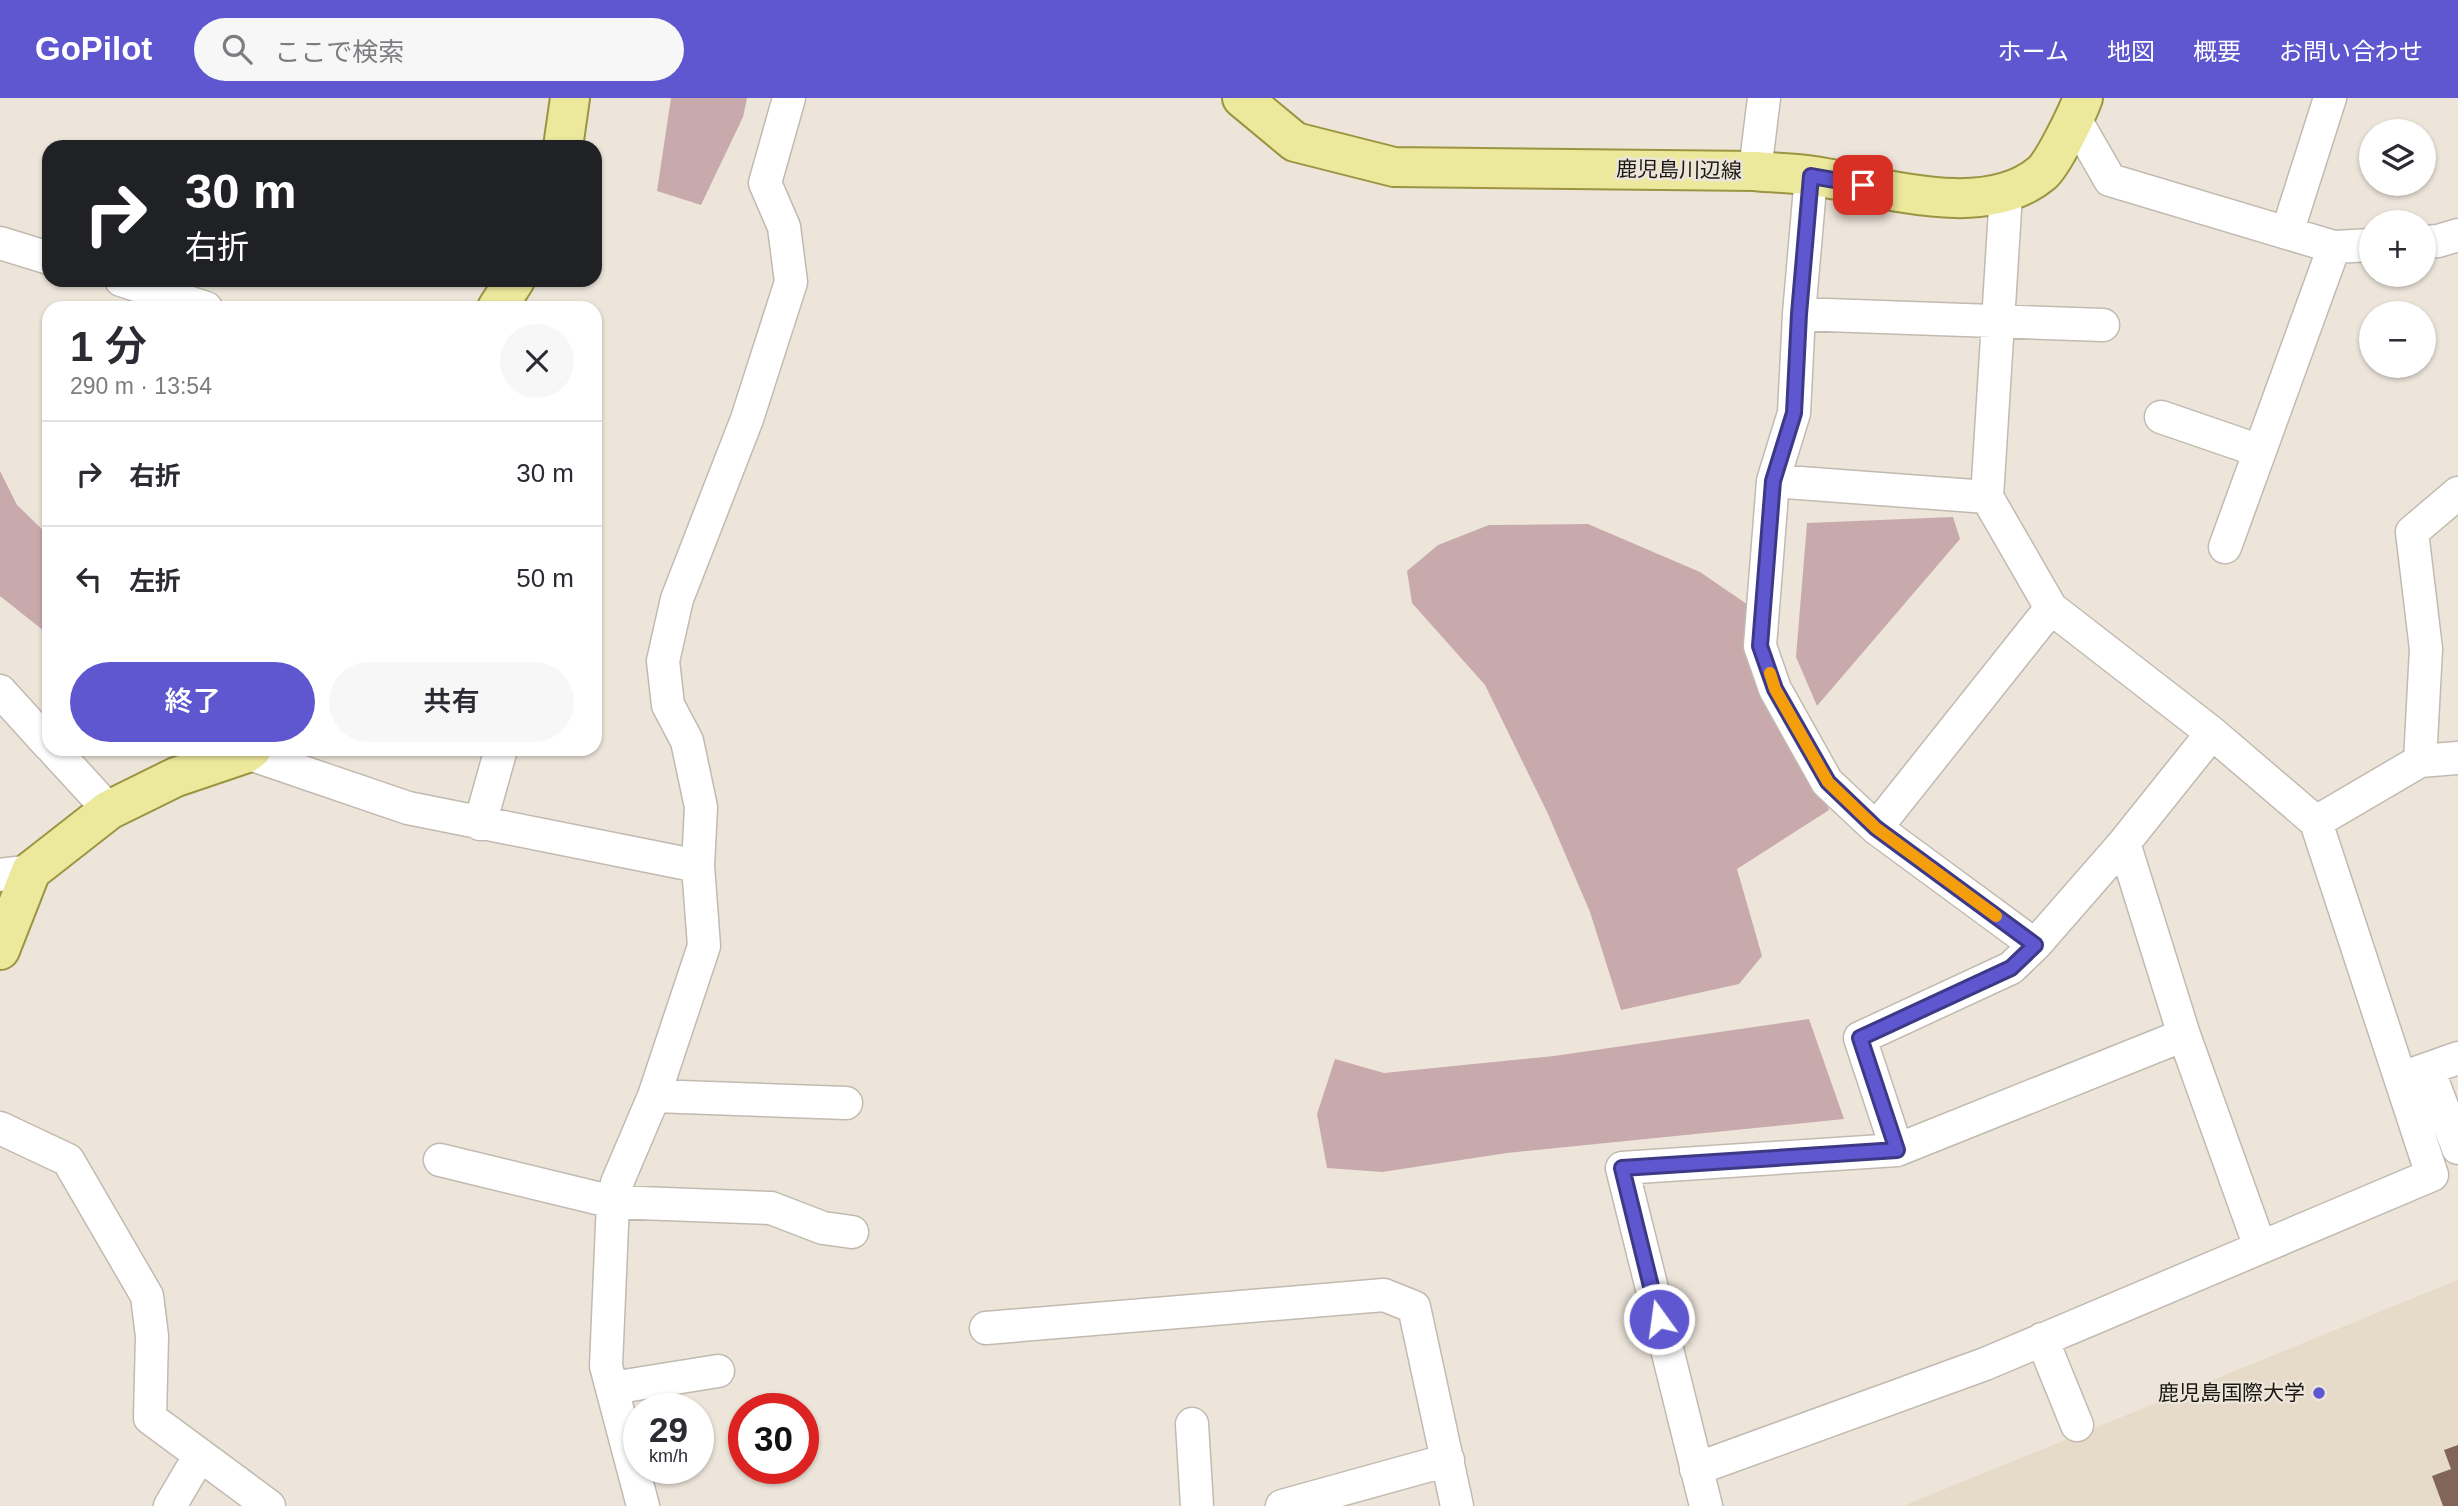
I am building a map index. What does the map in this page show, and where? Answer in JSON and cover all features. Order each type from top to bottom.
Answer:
[{"type":"main road","points":[[564,140],[570,98]]},
{"type":"main road","name":"鹿児島川辺線","points":[[1242,98],[1295,142],[1394,167],[1755,171],[1811,176],[1942,199],[2006,194],[2043,172],[2079,109]]},
{"type":"main road","points":[[0,950],[15,873],[108,810],[176,777],[236,756]]},
{"type":"street","points":[[643,1506],[606,1366],[612,1202],[617,1182],[654,1096],[705,946],[698,866],[701,807],[687,741],[668,705],[663,661],[677,599],[747,419],[791,282],[784,227],[765,183],[789,98]]},
{"type":"street","points":[[1755,171],[1763,98]]},
{"type":"street","points":[[2287,233],[2330,98]]},
{"type":"street","points":[[2079,109],[2109,180],[2334,247],[2359,246]]},
{"type":"street","points":[[1811,176],[1794,413],[1773,481],[1760,646],[1775,689],[1828,782],[1876,828],[2035,945]]},
{"type":"street","points":[[2006,194],[1987,497],[2051,608],[2212,733],[2316,822],[2414,1074],[2458,1148]]},
{"type":"street","points":[[2436,241],[2458,235]]},
{"type":"street","points":[[0,243],[42,256]]},
{"type":"street","points":[[2225,547],[2334,247]]},
{"type":"street","points":[[142,287],[185,301]]},
{"type":"street","points":[[1799,314],[2103,325]]},
{"type":"street","points":[[2161,417],[2260,451]]},
{"type":"street","points":[[1773,481],[1987,497]]},
{"type":"street","points":[[2420,761],[2426,649],[2412,532],[2458,493]]},
{"type":"street","points":[[1876,828],[2051,608]]},
{"type":"street","points":[[0,691],[42,737]]},
{"type":"street","points":[[1897,1150],[1860,1038],[2011,968],[2035,945],[2124,843],[2212,733]]},
{"type":"street","points":[[59,756],[108,810]]},
{"type":"street","points":[[264,756],[408,808],[698,866]]},
{"type":"street","points":[[480,824],[499,756]]},
{"type":"street","points":[[2316,822],[2420,761],[2458,758]]},
{"type":"street","points":[[2124,843],[2184,1035],[2260,1247]]},
{"type":"street","points":[[1706,1506],[1622,1168],[1897,1150],[2184,1035]]},
{"type":"street","points":[[2414,1074],[2458,1058]]},
{"type":"street","points":[[1696,1469],[1985,1364],[2432,1175],[2414,1074]]},
{"type":"street","points":[[654,1096],[846,1103]]},
{"type":"street","points":[[0,1128],[68,1160],[146,1296],[152,1336],[150,1418],[270,1506]]},
{"type":"street","points":[[440,1160],[612,1202],[771,1208],[823,1228],[852,1232]]},
{"type":"street","points":[[986,1328],[1384,1295],[1414,1307],[1458,1506]]},
{"type":"street","points":[[2042,1339],[2077,1425]]},
{"type":"street","points":[[612,1388],[718,1371]]},
{"type":"street","points":[[1192,1424],[1197,1506]]},
{"type":"street","points":[[170,1506],[200,1455]]},
{"type":"street","points":[[1282,1506],[1448,1460]]},
{"type":"shaded area","points":[[671,98],[747,98],[743,117],[701,205],[657,191]]},
{"type":"shaded area","points":[[0,471],[17,505],[42,529],[42,629],[0,596]]},
{"type":"shaded area","points":[[1953,517],[1960,539],[1817,706],[1796,657],[1807,523]]},
{"type":"shaded area","points":[[1588,524],[1700,572],[1754,609],[1829,810],[1737,869],[1762,956],[1739,984],[1621,1010],[1590,912],[1548,814],[1485,685],[1412,603],[1407,571],[1438,545],[1489,525]]},
{"type":"shaded area","points":[[1809,1019],[1844,1119],[1507,1153],[1382,1172],[1327,1168],[1317,1114],[1335,1059],[1384,1073],[1554,1056]]},
{"type":"shaded area","name":"鹿児島国際大学","points":[[2458,1280],[2458,1506],[1903,1506]]},
{"type":"building","points":[[2458,1445],[2458,1506],[2443,1506],[2432,1476],[2451,1469],[2444,1450]]},
{"type":"slow traffic","points":[[1770,673],[1775,689],[1828,782],[1876,828],[1996,916]]},
{"type":"place","name":"鹿児島国際大学","points":[[2319,1393]]},
{"type":"route","points":[[1659,1319],[1622,1168],[1897,1150],[1860,1038],[2011,968],[2035,945],[1876,828],[1828,782],[1775,689],[1760,646],[1773,481],[1794,413],[1811,176],[1863,185]]}]
